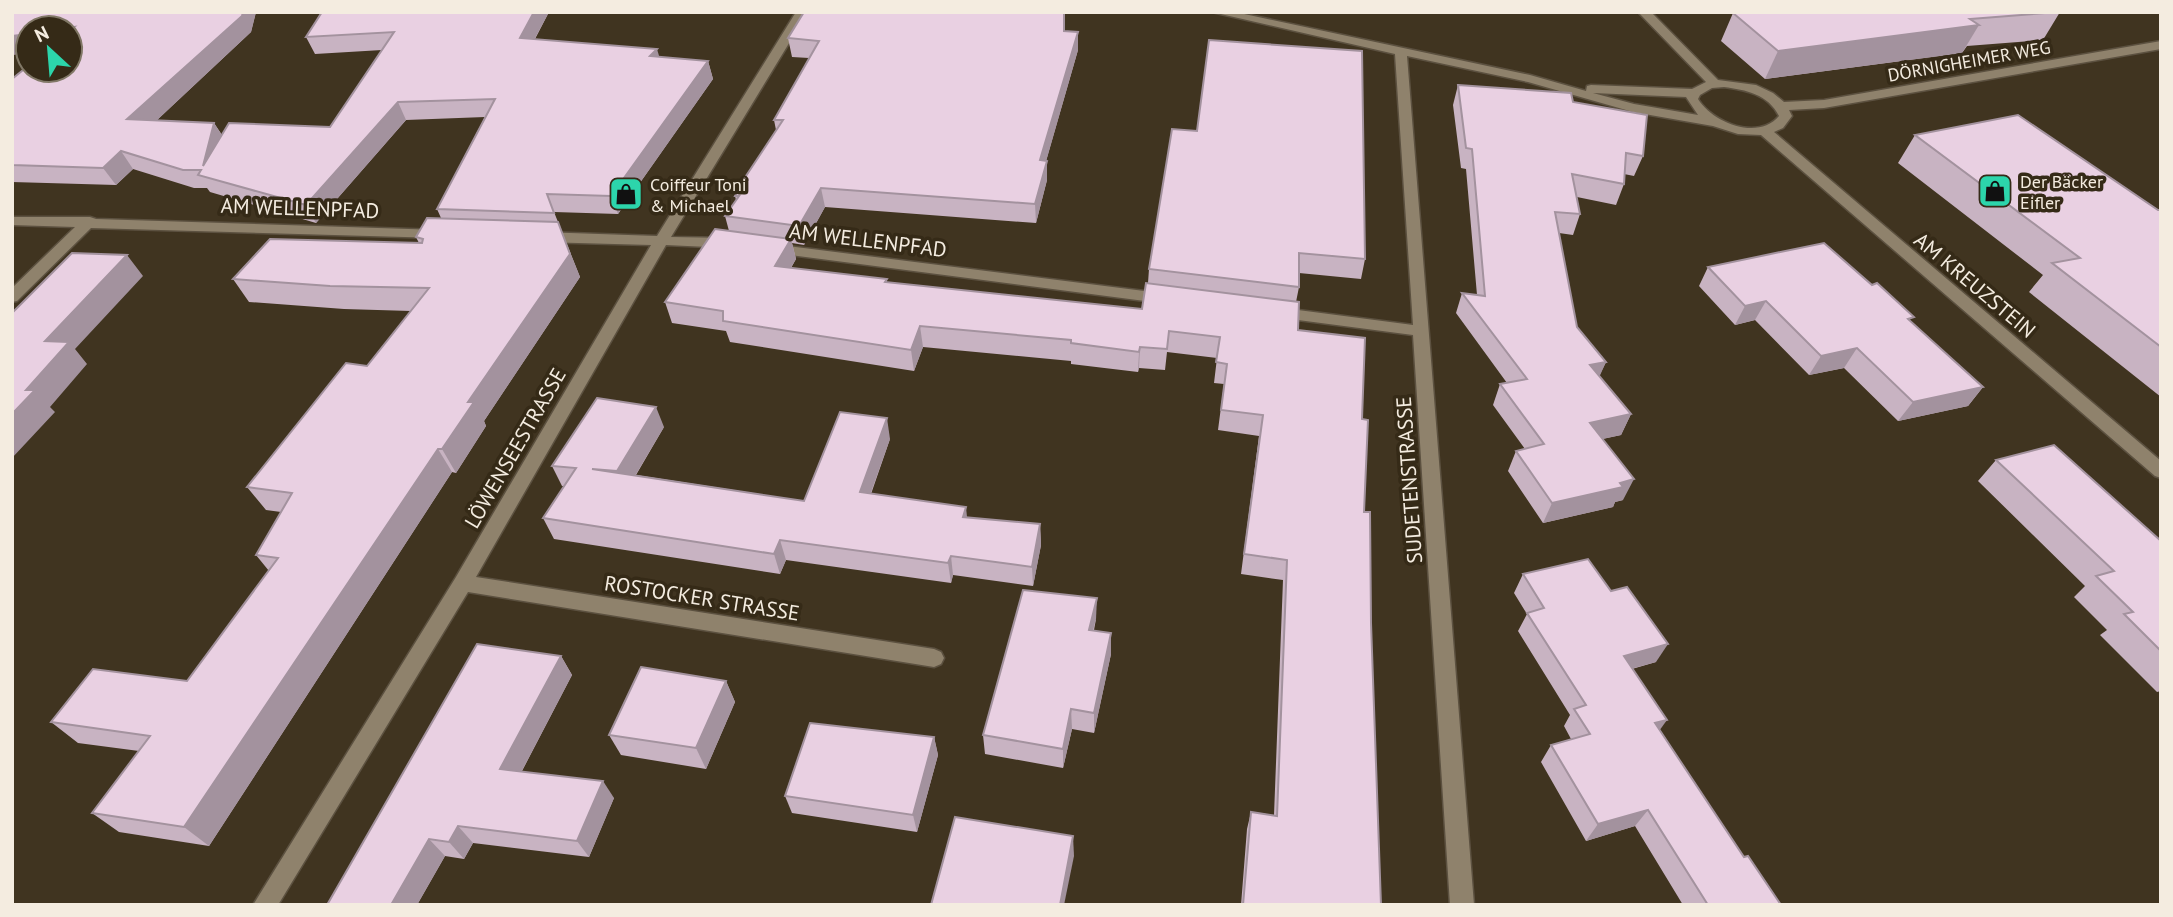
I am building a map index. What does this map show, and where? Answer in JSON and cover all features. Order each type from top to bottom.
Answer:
[{"type":"street","name":"LÖWENSEESTRASSE","points":[[265,905],[463,583],[661,241],[802,12]]},
{"type":"street","points":[[1218,12],[1238,14],[1563,88],[1633,108],[1713,122],[1742,131],[1764,131],[1782,124],[1786,116],[1782,106],[1759,91],[1715,84],[1694,93],[1563,88]]},
{"type":"street","points":[[1644,12],[1715,84]]},
{"type":"street","name":"DÖRNIGHEIMER WEG","points":[[1782,106],[1824,103],[2161,45]]},
{"type":"street","name":"SUDETENSTRASSE","points":[[1401,52],[1461,905]]},
{"type":"street","points":[[1694,93],[1695,107],[1713,122]]},
{"type":"street","name":"AM KREUZSTEIN","points":[[1764,131],[2161,471]]},
{"type":"street","name":"AM WELLENPFAD","points":[[12,221],[90,221],[453,234]]},
{"type":"street","points":[[12,297],[90,221]]},
{"type":"street","name":"AM WELLENPFAD","points":[[523,237],[754,246],[1187,301]]},
{"type":"street","points":[[1256,310],[1421,331]]},
{"type":"street","name":"ROSTOCKER STRASSE","points":[[463,583],[934,657]]},
{"type":"building","points":[[12,12],[243,12],[242,16],[127,119],[214,123],[203,166],[229,123],[330,127],[394,32],[306,37],[322,12],[534,12],[520,38],[657,49],[650,56],[708,61],[611,196],[547,194],[554,213],[437,209],[495,99],[398,102],[306,205],[198,175],[201,170],[183,170],[121,151],[103,168],[12,165],[12,79],[14,77],[14,84],[84,84],[84,14],[14,14],[12,36]]},
{"type":"building","points":[[804,12],[1064,12],[1064,31],[1078,32],[1040,160],[1047,161],[1035,204],[821,188],[799,226],[725,216],[739,196],[735,196],[742,182],[783,120],[774,120],[819,41],[788,38]]},
{"type":"building","points":[[2058,12],[1970,19],[1979,25],[1778,51],[1733,13]]},
{"type":"building","points":[[1209,40],[1362,51],[1365,259],[1299,253],[1299,287],[1149,269],[1172,129],[1197,131]]},
{"type":"building","points":[[1458,85],[1571,93],[1573,102],[1647,115],[1643,156],[1626,153],[1624,184],[1572,174],[1580,214],[1555,212],[1577,327],[1606,362],[1590,365],[1631,414],[1590,423],[1634,479],[1620,483],[1623,487],[1552,503],[1516,451],[1544,444],[1500,384],[1527,379],[1462,293],[1485,296],[1472,149],[1466,148]]},
{"type":"building","points":[[2018,115],[2161,210],[2161,347],[2052,263],[2080,258],[1915,135]]},
{"type":"building","points":[[427,218],[558,222],[570,254],[468,402],[474,402],[442,449],[438,449],[184,827],[92,813],[150,736],[51,722],[93,669],[187,681],[278,558],[256,555],[292,493],[247,487],[346,363],[367,366],[429,288],[330,286],[233,279],[270,239],[422,243],[423,239],[416,237]]},
{"type":"building","points":[[715,229],[791,239],[775,266],[887,279],[885,282],[1142,309],[1146,283],[1299,302],[1298,330],[1365,338],[1362,419],[1368,420],[1364,512],[1370,512],[1371,623],[1381,905],[1243,905],[1251,812],[1277,816],[1287,560],[1244,554],[1263,415],[1221,410],[1227,364],[1216,362],[1220,337],[1169,331],[1167,349],[1140,347],[1139,352],[1071,343],[1071,340],[920,326],[911,350],[723,321],[723,311],[665,302]]},
{"type":"building","points":[[1824,243],[1872,285],[1877,283],[1914,317],[1908,319],[1983,387],[1913,402],[1857,348],[1821,356],[1766,301],[1745,306],[1708,267]]},
{"type":"building","points":[[72,253],[127,255],[45,341],[69,342],[26,390],[35,390],[12,414],[12,313]]},
{"type":"building","points":[[597,398],[656,407],[617,471],[592,469],[804,501],[840,412],[887,418],[860,492],[966,507],[963,517],[1040,524],[1032,567],[951,556],[948,563],[780,540],[774,554],[543,518],[576,468],[552,466]]},
{"type":"building","points":[[2054,445],[2161,541],[2161,651],[2124,614],[2133,612],[2096,576],[2114,571],[1996,460]]},
{"type":"building","points":[[1588,559],[1611,591],[1627,587],[1668,644],[1624,656],[1667,720],[1655,723],[1744,857],[1748,856],[1781,905],[1708,905],[1648,810],[1598,824],[1551,745],[1590,734],[1574,709],[1586,705],[1527,613],[1544,608],[1523,574]]},
{"type":"building","points":[[1023,590],[1097,598],[1089,630],[1111,633],[1094,713],[1071,709],[1063,749],[983,735]]},
{"type":"building","points":[[477,644],[561,656],[500,769],[603,781],[577,841],[458,826],[449,842],[429,839],[391,905],[327,905]]},
{"type":"building","points":[[641,667],[726,681],[696,748],[609,735]]},
{"type":"building","points":[[810,723],[934,737],[913,815],[785,796]]},
{"type":"building","points":[[955,817],[1073,836],[1060,905],[931,905]]},
{"type":"place","name":"Der Bäcker Eifler","points":[[1995,191]]},
{"type":"place","name":"Coiffeur Toni & Michael","points":[[626,194]]}]
